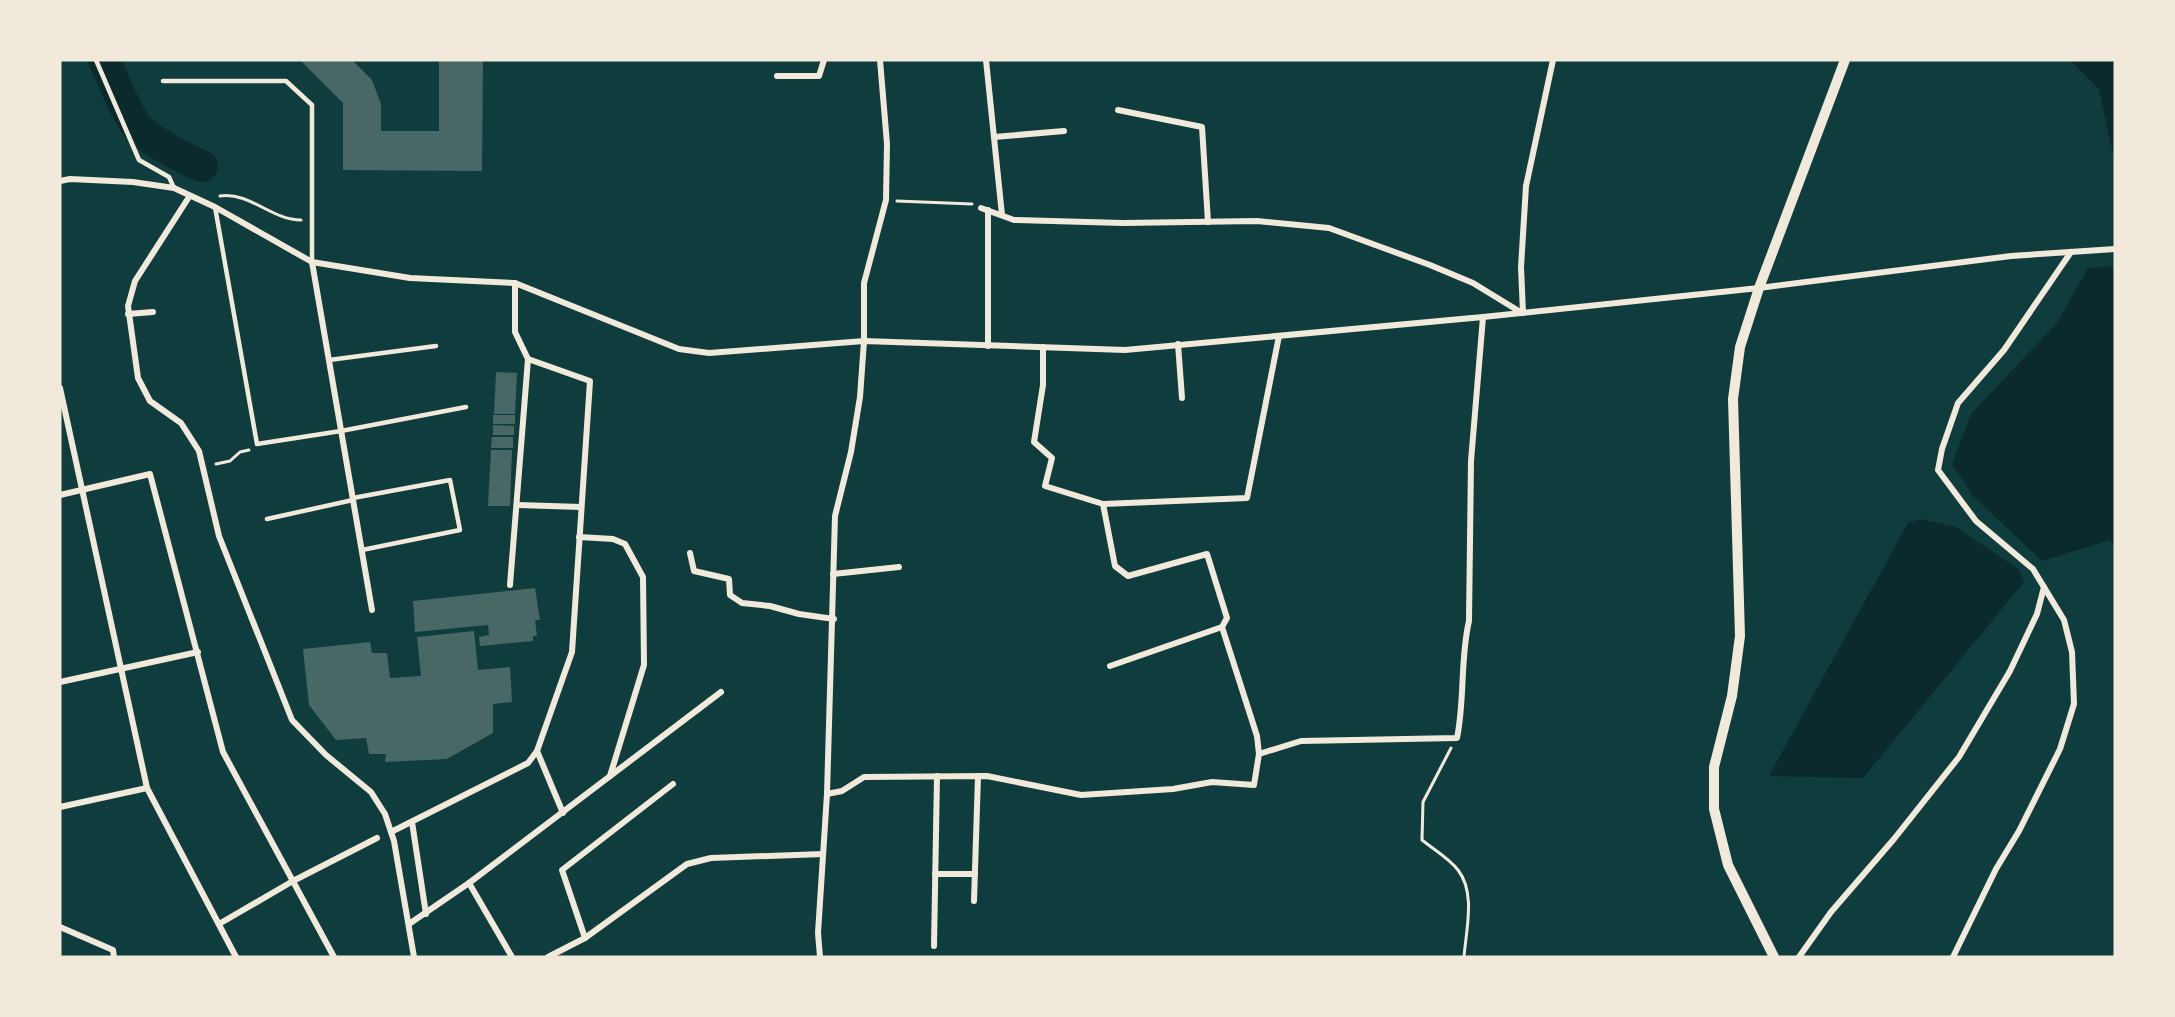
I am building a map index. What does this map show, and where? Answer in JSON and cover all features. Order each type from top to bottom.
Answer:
[{"type":"street","points":[[777,76],[819,76],[824,60]]},
{"type":"street","points":[[820,957],[818,933],[827,794],[834,619],[835,516],[851,452],[860,397],[864,341],[864,284],[886,200],[887,144],[880,60]]},
{"type":"street","points":[[986,60],[1002,215]]},
{"type":"street","points":[[1523,313],[1521,267],[1526,186],[1553,60]]},
{"type":"street","points":[[1774,957],[1728,865],[1714,809],[1714,767],[1732,696],[1740,636],[1733,399],[1740,347],[1759,288],[1845,60]]},
{"type":"street","points":[[1118,110],[1202,127],[1208,222]]},
{"type":"street","points":[[994,137],[1064,131]]},
{"type":"street","points":[[60,181],[70,179],[133,182],[174,188],[214,207],[312,262],[410,278],[515,284],[679,349],[709,353],[864,341],[1125,350],[1484,317],[1759,288],[2011,256],[2115,249]]},
{"type":"street","points":[[189,196],[135,280],[128,314],[138,378],[150,400],[181,423],[199,451],[219,536],[292,720],[326,755],[371,792],[385,814],[391,832],[414,957]]},
{"type":"street","points":[[988,346],[985,209],[1014,220],[1123,223],[1257,221],[1329,228],[1430,265],[1473,284],[1523,313]]},
{"type":"street","points":[[1953,957],[1995,869],[2019,831],[2060,749],[2074,704],[2072,652],[2064,620],[2033,569],[1976,521],[1938,470],[1942,449],[1958,403],[2004,350],[2071,252]]},
{"type":"street","points":[[312,262],[372,610]]},
{"type":"street","points":[[510,585],[528,359],[515,332],[515,284]]},
{"type":"street","points":[[128,314],[153,312]]},
{"type":"street","points":[[1258,754],[1301,741],[1456,738],[1461,718],[1465,639],[1469,621],[1471,461],[1484,317]]},
{"type":"street","points":[[1043,347],[1043,385],[1034,442],[1052,458],[1045,486],[1103,504],[1247,498],[1279,336]]},
{"type":"street","points":[[1178,344],[1182,398]]},
{"type":"street","points":[[391,832],[528,763],[537,751],[572,652],[590,381],[528,359]]},
{"type":"street","points":[[60,388],[147,789],[236,957]]},
{"type":"street","points":[[60,495],[150,474],[223,752],[334,957]]},
{"type":"street","points":[[1103,504],[1115,566],[1128,576],[1207,554],[1227,618],[1222,627],[1110,666]]},
{"type":"street","points":[[518,505],[581,507]]},
{"type":"street","points":[[579,537],[613,539],[625,544],[643,577],[644,665],[609,777]]},
{"type":"street","points":[[690,553],[694,571],[729,579],[730,595],[742,603],[770,606],[799,614],[834,619]]},
{"type":"street","points":[[833,574],[899,567]]},
{"type":"street","points":[[1799,957],[1831,912],[1959,758],[2010,671],[2037,614],[2044,587]]},
{"type":"street","points":[[827,794],[842,791],[864,777],[987,776],[1081,795],[1173,789],[1212,782],[1254,785],[1258,754],[1257,736],[1222,627]]},
{"type":"street","points":[[60,682],[198,652]]},
{"type":"street","points":[[409,924],[469,883],[721,692]]},
{"type":"street","points":[[537,751],[563,813]]},
{"type":"street","points":[[934,946],[937,776]]},
{"type":"street","points":[[974,902],[978,776]]},
{"type":"street","points":[[585,938],[562,870],[673,784]]},
{"type":"street","points":[[60,807],[147,789]]},
{"type":"street","points":[[412,822],[426,914]]},
{"type":"street","points":[[219,924],[293,881],[377,838]]},
{"type":"street","points":[[548,957],[585,938],[687,864],[711,858],[823,854]]},
{"type":"street","points":[[935,874],[975,874]]},
{"type":"street","points":[[469,883],[512,957]]},
{"type":"street","points":[[60,927],[113,950],[114,957]]},
{"type":"lane","points":[[96,60],[139,160],[169,177],[174,188]]},
{"type":"lane","points":[[163,81],[286,81],[312,105],[312,262]]},
{"type":"lane","points":[[214,207],[257,444],[341,431],[466,407]]},
{"type":"lane","points":[[329,360],[436,346]]},
{"type":"lane","points":[[267,519],[450,480],[460,530],[362,550]]},
{"type":"path","points":[[212,197],[227,195],[248,199],[288,220],[305,220]]},
{"type":"path","points":[[886,200],[971,203],[985,209]]},
{"type":"path","points":[[216,464],[230,461],[240,452],[254,449],[257,444]]},
{"type":"path","points":[[1456,738],[1423,802],[1422,840],[1458,869],[1467,885],[1468,908],[1464,957]]},
{"type":"water","points":[[2070,60],[2115,60],[2115,163],[2099,89]]},
{"type":"water","points":[[2115,266],[2115,548],[2110,540],[2042,561],[1973,496],[1952,464],[1971,414],[2057,323],[2088,268]]},
{"type":"water","points":[[1921,519],[1956,527],[2018,569],[2024,582],[1863,778],[1769,776],[1908,523]]},
{"type":"building","points":[[300,60],[352,60],[372,80],[381,104],[381,131],[439,131],[439,60],[483,60],[482,171],[343,170],[343,103]]},
{"type":"building","points":[[496,372],[517,373],[515,414],[494,414]]},
{"type":"building","points":[[493,415],[515,415],[515,424],[493,424]]},
{"type":"building","points":[[493,425],[514,426],[514,435],[493,435]]},
{"type":"building","points":[[492,437],[513,437],[513,448],[491,448]]},
{"type":"building","points":[[491,450],[512,450],[510,506],[488,506]]},
{"type":"building","points":[[535,588],[540,620],[535,620],[537,636],[533,636],[533,641],[480,646],[479,637],[489,635],[488,625],[415,632],[413,601]]},
{"type":"building","points":[[474,631],[478,670],[510,667],[512,702],[493,704],[493,733],[447,759],[385,762],[386,754],[369,754],[366,738],[336,740],[309,705],[303,649],[370,642],[372,653],[387,653],[390,678],[421,676],[417,637]]},
{"type":"waterway","points":[[104,60],[127,110],[140,130],[166,148],[202,166]]}]
